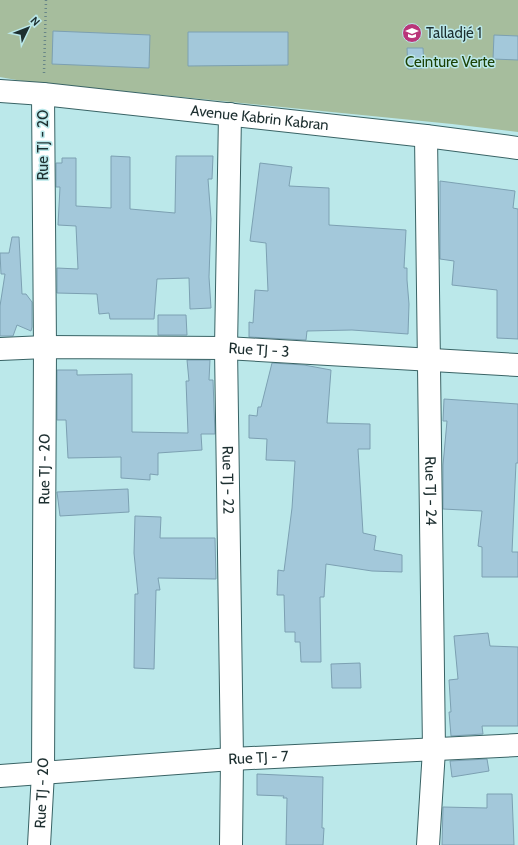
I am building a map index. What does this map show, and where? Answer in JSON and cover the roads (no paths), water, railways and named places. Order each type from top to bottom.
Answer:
[{"type":"street","name":"Avenue Kabrin Kabran","points":[[0,91],[43,94],[230,114],[518,148]]},
{"type":"street","name":"Rue TJ - 20","points":[[39,845],[44,773],[45,347],[43,94]]},
{"type":"street","name":"Rue TJ - 22","points":[[230,114],[226,348],[232,759],[231,845]]},
{"type":"street","name":"Rue TJ - 24","points":[[426,136],[434,750],[428,845]]},
{"type":"street","name":"Rue TJ - 3","points":[[0,349],[45,347],[226,348],[518,365]]},
{"type":"street","name":"Rue TJ - 7","points":[[0,776],[232,759],[518,745]]},
{"type":"place","name":"Talladjé 1","points":[[412,33]]},
{"type":"park label","name":"Ceinture Verte","points":[[450,62]]}]
